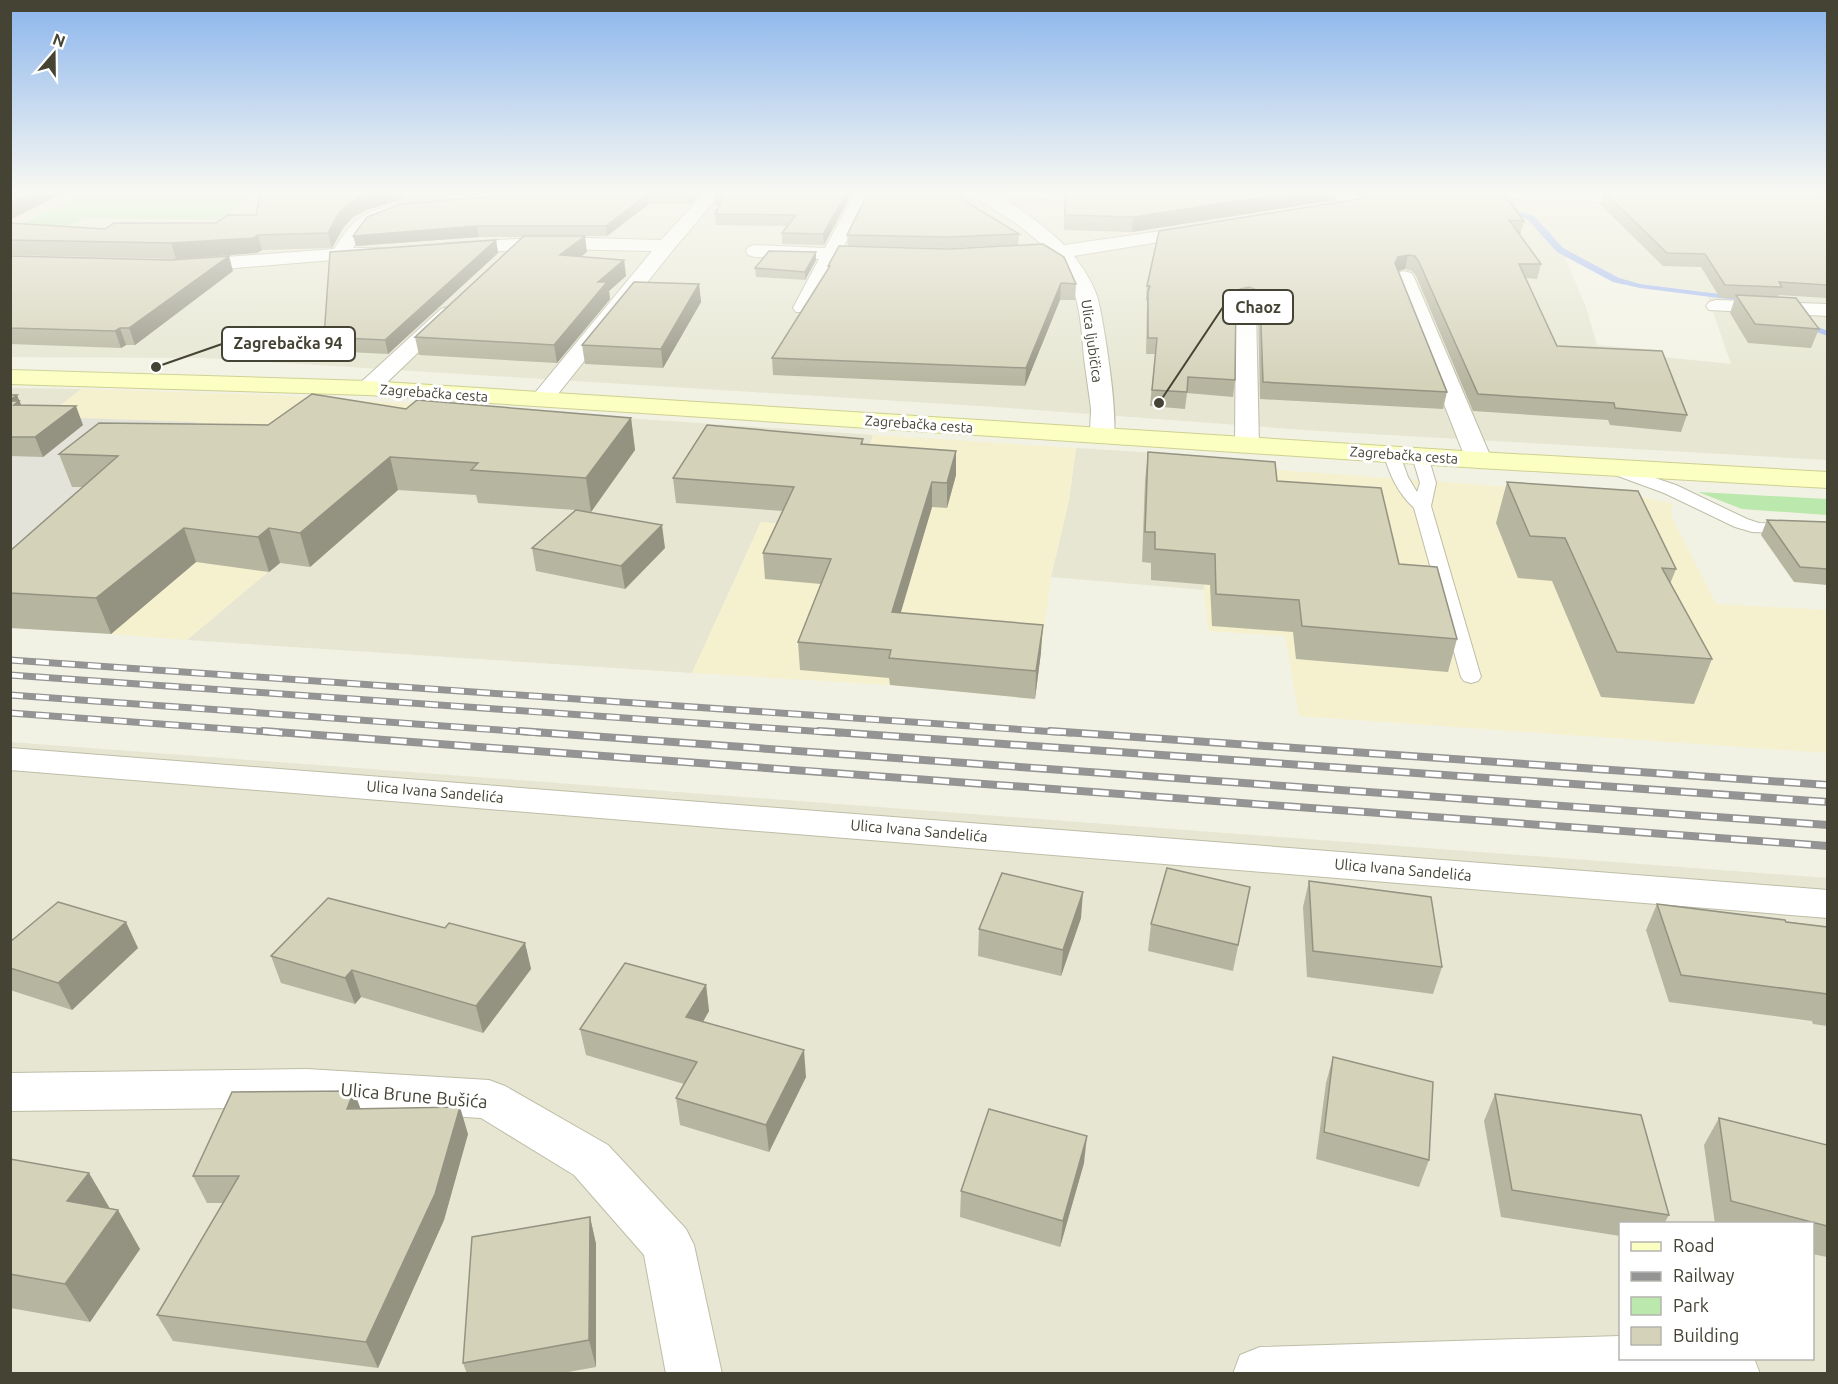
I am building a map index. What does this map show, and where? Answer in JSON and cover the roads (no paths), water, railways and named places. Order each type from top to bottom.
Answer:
[{"type":"main road","name":"Zagrebačka cesta","points":[[10,377],[368,388],[1612,469],[1827,480]]},
{"type":"street","points":[[165,266],[317,256]]},
{"type":"street","points":[[496,267],[508,256]]},
{"type":"street","points":[[542,399],[658,256]]},
{"type":"street","points":[[803,308],[831,256]]},
{"type":"street","name":"Ulica ljubičica","points":[[1062,256],[1079,276],[1086,295],[1103,418],[1102,436]]},
{"type":"street","points":[[1404,277],[1479,460]]},
{"type":"street","points":[[368,388],[464,298]]},
{"type":"street","points":[[1716,306],[1827,310]]},
{"type":"street","points":[[1246,310],[1247,445]]},
{"type":"street","name":"Ulica Ivana Sandelića","points":[[10,759],[1827,904]]},
{"type":"street","name":"Ulica Brune Bušića","points":[[10,1092],[307,1088],[489,1099],[591,1160],[669,1245],[694,1374]]},
{"type":"street","points":[[1260,1374],[1630,1363],[1733,1374]]},
{"type":"lane","points":[[1392,455],[1400,482],[1407,494],[1422,506]]},
{"type":"lane","points":[[1420,456],[1428,483],[1422,506],[1471,677]]},
{"type":"lane","points":[[1612,469],[1662,485],[1741,523],[1758,528],[1827,530]]},
{"type":"waterway","points":[[1570,256],[1616,280],[1640,286],[1735,298]]},
{"type":"waterway","points":[[1803,324],[1828,334]]},
{"type":"railway","points":[[10,660],[1071,733]]},
{"type":"railway","points":[[10,675],[840,733]]},
{"type":"railway","points":[[10,695],[541,733]]},
{"type":"railway","points":[[10,713],[283,733]]},
{"type":"railway","points":[[263,731],[1828,846]]},
{"type":"railway","points":[[520,731],[1828,825]]},
{"type":"railway","points":[[819,731],[1828,802]]},
{"type":"railway","points":[[1050,731],[1828,785]]},
{"type":"place","name":"Zagrebačka 94","points":[[156,367]]},
{"type":"place","name":"Chaoz","points":[[1159,403]]}]
